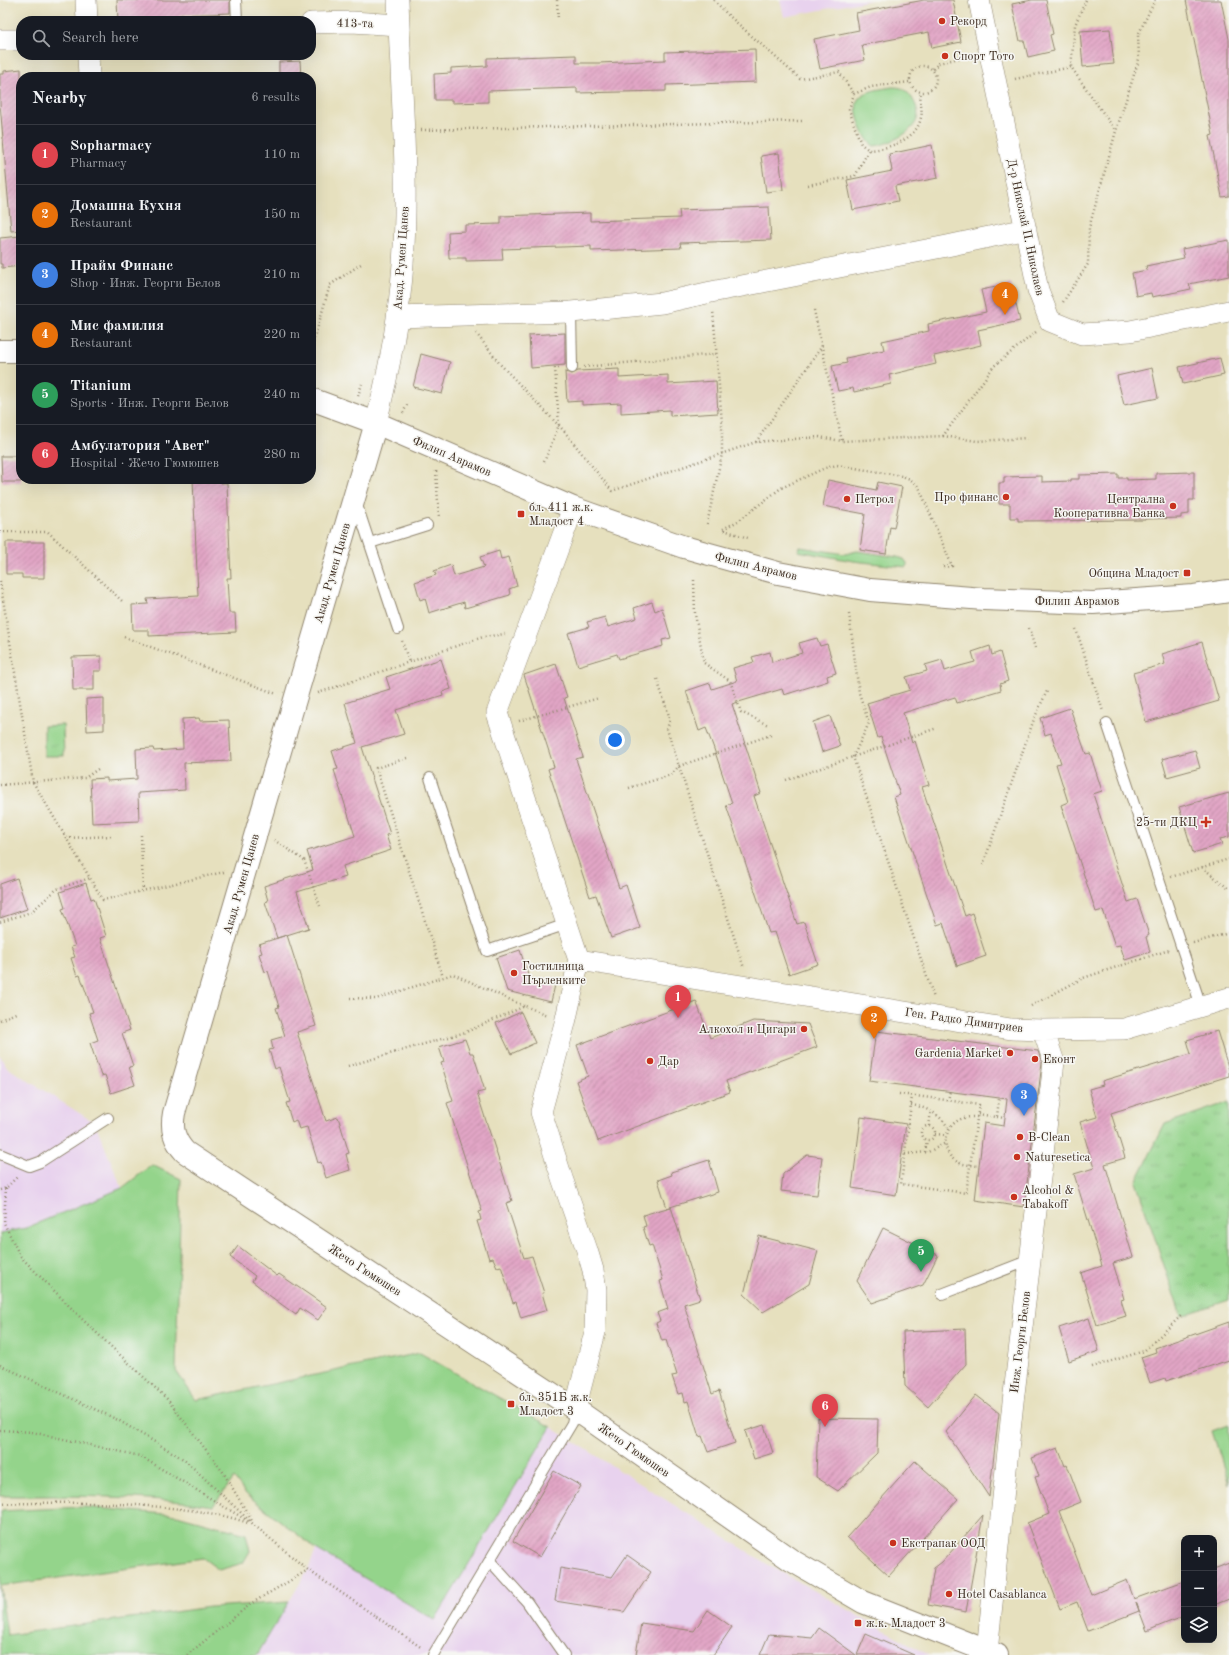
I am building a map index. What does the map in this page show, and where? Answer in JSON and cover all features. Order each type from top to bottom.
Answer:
[{"type":"street","points":[[86,0],[87,16]]},
{"type":"street","name":"Акад. Румен Цанев","points":[[173,1133],[172,1123],[177,1105],[355,497],[376,423],[391,357],[403,265],[405,187],[398,0]]},
{"type":"street","name":"Д-р Николай П. Николаев","points":[[979,0],[1038,290],[1050,321]]},
{"type":"street","name":"413-та","points":[[316,23],[352,22],[399,25]]},
{"type":"street","points":[[0,40],[16,40]]},
{"type":"street","points":[[88,60],[89,72]]},
{"type":"street","points":[[397,317],[570,312],[662,303],[1026,229]]},
{"type":"street","points":[[1050,321],[1082,334],[1130,331],[1229,311]]},
{"type":"street","points":[[0,351],[16,351]]},
{"type":"street","name":"Филип Аврамов","points":[[316,401],[376,423],[573,508],[684,547],[778,573],[870,590],[984,599],[1093,603],[1194,596],[1229,591]]},
{"type":"street","points":[[573,508],[498,713],[579,960],[565,1023],[541,1112],[591,1263],[596,1290],[595,1332],[576,1409]]},
{"type":"street","name":"Ген. Радко Димитриев","points":[[579,960],[1011,1029],[1124,1029],[1229,998]]},
{"type":"street","name":"Инж. Георги Белов","points":[[990,1654],[1013,1402],[1054,1062],[1043,1030]]},
{"type":"street","name":"Жечо Гюмюшев","points":[[173,1133],[178,1144],[185,1152],[576,1409],[791,1560],[863,1602],[990,1654]]},
{"type":"lane","points":[[236,0],[237,16]]},
{"type":"lane","points":[[570,312],[572,368]]},
{"type":"lane","points":[[355,497],[398,629]]},
{"type":"lane","points":[[370,543],[426,525]]},
{"type":"lane","points":[[1107,723],[1201,1006]]},
{"type":"lane","points":[[430,778],[487,951],[567,924]]},
{"type":"lane","points":[[0,1154],[28,1166],[40,1162],[108,1118]]},
{"type":"lane","points":[[942,1294],[1030,1260]]},
{"type":"lane","points":[[430,1653],[490,1561],[572,1422],[576,1409]]},
{"type":"lane","points":[[490,1561],[527,1602],[564,1655]]},
{"type":"path","points":[[557,0],[558,20]]},
{"type":"path","points":[[714,0],[727,14],[800,79],[839,72],[854,94],[850,110],[861,144],[870,150],[886,148],[902,141],[918,126],[921,117],[919,100],[921,92]]},
{"type":"path","points":[[1086,0],[1075,25],[1071,67],[1116,131]]},
{"type":"path","points":[[943,436],[994,366],[1050,321],[1088,264],[1089,228],[1116,131],[1139,59],[1138,35],[1155,0]]},
{"type":"path","points":[[933,70],[939,64],[989,50]]},
{"type":"path","points":[[925,65],[933,70],[936,78],[934,86],[928,92],[921,92],[914,89],[909,82],[910,74],[916,67],[925,65]]},
{"type":"path","points":[[996,82],[1071,67]]},
{"type":"path","points":[[854,94],[871,87],[891,83],[909,82]]},
{"type":"path","points":[[403,130],[802,120]]},
{"type":"path","points":[[808,185],[855,176],[870,150]]},
{"type":"path","points":[[316,333],[330,286],[361,264]]},
{"type":"path","points":[[707,524],[722,454],[722,423],[711,292]]},
{"type":"path","points":[[814,310],[842,441]]},
{"type":"path","points":[[462,315],[500,364],[559,425],[612,491],[756,442],[819,437],[842,441],[943,436],[977,441],[1028,438]]},
{"type":"path","points":[[756,442],[822,346]]},
{"type":"path","points":[[544,462],[559,425],[555,368],[572,368],[716,354]]},
{"type":"path","points":[[360,388],[362,384]]},
{"type":"path","points":[[404,411],[407,405]]},
{"type":"path","points":[[748,538],[723,529],[738,521],[781,488],[825,468],[837,466],[844,467],[910,478],[919,487],[952,566],[942,567]]},
{"type":"path","points":[[426,525],[439,523],[436,471]]},
{"type":"path","points":[[0,532],[48,532],[122,601]]},
{"type":"path","points":[[0,580],[33,782],[103,900],[225,872]]},
{"type":"path","points":[[694,580],[694,614],[704,663],[730,681],[741,712],[768,725]]},
{"type":"path","points":[[849,614],[859,693],[870,724],[853,757],[941,1018]]},
{"type":"path","points":[[1029,628],[1035,648]]},
{"type":"path","points":[[398,629],[409,662]]},
{"type":"path","points":[[1076,629],[1107,723]]},
{"type":"path","points":[[312,695],[483,637],[528,630]]},
{"type":"path","points":[[124,637],[278,694]]},
{"type":"path","points":[[657,679],[670,719],[668,729],[679,766],[751,987]]},
{"type":"path","points":[[983,864],[1034,719],[1048,689]]},
{"type":"path","points":[[502,726],[599,698]]},
{"type":"path","points":[[786,780],[937,728]]},
{"type":"path","points":[[629,788],[671,775],[679,766],[771,736]]},
{"type":"path","points":[[407,758],[376,768],[444,977]]},
{"type":"path","points":[[0,785],[85,778],[98,769]]},
{"type":"path","points":[[141,835],[143,891]]},
{"type":"path","points":[[66,838],[113,836]]},
{"type":"path","points":[[270,837],[304,860],[320,906]]},
{"type":"path","points":[[1160,880],[1229,859]]},
{"type":"path","points":[[1202,867],[1229,889]]},
{"type":"path","points":[[0,922],[31,912],[57,889],[90,878]]},
{"type":"path","points":[[1031,1006],[1083,978],[1181,946],[1229,933]]},
{"type":"path","points":[[350,998],[376,999],[453,974],[565,1023]]},
{"type":"path","points":[[348,1066],[466,1032],[525,1006]]},
{"type":"path","points":[[0,1020],[18,1012]]},
{"type":"path","points":[[948,1101],[950,1092]]},
{"type":"path","points":[[899,1094],[979,1105],[966,1194],[901,1184],[912,1096]]},
{"type":"path","points":[[997,1117],[1000,1098]]},
{"type":"path","points":[[911,1105],[931,1111],[942,1119],[949,1129]]},
{"type":"path","points":[[929,1126],[931,1111]]},
{"type":"path","points":[[978,1114],[1004,1118]]},
{"type":"path","points":[[977,1118],[963,1118],[957,1120],[946,1135],[946,1143],[947,1149],[952,1157],[961,1163],[979,1166]]},
{"type":"path","points":[[929,1126],[935,1129],[936,1134]]},
{"type":"path","points":[[927,1140],[923,1137],[922,1130],[929,1126]]},
{"type":"path","points":[[936,1134],[946,1135]]},
{"type":"path","points":[[927,1140],[933,1138],[936,1134]]},
{"type":"path","points":[[925,1152],[927,1140]]},
{"type":"path","points":[[904,1154],[925,1152],[946,1143]]},
{"type":"path","points":[[0,1190],[6,1188],[28,1166]]},
{"type":"path","points":[[6,1188],[4,1223],[20,1256],[84,1321],[167,1399],[223,1472],[254,1525]]},
{"type":"path","points":[[1092,1368],[1144,1351],[1181,1316]]},
{"type":"path","points":[[0,1365],[118,1420],[185,1460],[254,1525],[308,1570],[430,1653]]},
{"type":"path","points":[[0,1430],[32,1432],[140,1456],[254,1525]]},
{"type":"path","points":[[0,1504],[119,1503],[195,1510],[231,1517],[254,1525]]},
{"type":"path","points":[[187,1655],[252,1603],[308,1570]]},
{"type":"shaded area","points":[[780,0],[872,0],[784,17]]},
{"type":"shaded area","points":[[0,1056],[8,1068],[95,1123],[122,1188],[25,1228],[0,1233]]},
{"type":"shaded area","points":[[551,1427],[767,1564],[929,1655],[257,1655],[308,1570],[316,1549],[435,1620]]},
{"type":"green space","points":[[892,87],[901,88],[908,93],[916,106],[918,115],[917,119],[915,124],[910,129],[899,137],[892,141],[874,146],[866,138],[860,124],[857,103],[859,98],[866,93]]},
{"type":"green space","points":[[800,547],[845,554],[857,551],[897,557],[904,559],[907,563],[907,567],[853,561],[798,551]]},
{"type":"green space","points":[[63,725],[64,756],[44,756],[44,726]]},
{"type":"green space","points":[[1229,1102],[1229,1300],[1181,1316],[1136,1182],[1165,1124]]},
{"type":"green space","points":[[152,1165],[181,1179],[176,1371],[196,1400],[420,1353],[551,1427],[435,1620],[316,1549],[246,1494],[234,1478],[213,1506],[187,1502],[134,1498],[0,1496],[0,1233],[26,1228],[122,1188]]},
{"type":"green space","points":[[1229,1425],[1229,1484],[1212,1431]]},
{"type":"green space","points":[[83,1507],[177,1515],[246,1534],[250,1551],[243,1563],[219,1570],[203,1558],[0,1586],[0,1511]]},
{"type":"green space","points":[[0,1586],[7,1635],[210,1607],[289,1602],[257,1655],[0,1655]]},
{"type":"building","points":[[117,0],[230,0],[230,13],[180,16],[118,16]]},
{"type":"building","points":[[924,0],[953,0],[961,42],[932,48],[929,32],[862,45],[865,60],[820,69],[814,39],[859,30],[856,13]]},
{"type":"building","points":[[1032,0],[1046,0],[1053,34],[1050,35],[1054,51],[1028,57],[1024,41],[1020,41],[1012,4]]},
{"type":"building","points":[[1186,0],[1221,0],[1229,39],[1229,196],[1222,197],[1210,136],[1213,135]]},
{"type":"building","points":[[1110,29],[1114,64],[1083,67],[1080,31]]},
{"type":"building","points":[[755,49],[756,82],[666,85],[666,91],[577,93],[577,88],[488,91],[488,102],[452,103],[452,100],[435,100],[434,74],[451,73],[451,68],[487,66],[487,58],[576,55],[576,63],[599,63],[665,60],[665,52]]},
{"type":"building","points":[[300,61],[301,72],[279,72],[279,62]]},
{"type":"building","points":[[21,69],[21,72],[16,72],[16,230],[11,231],[0,104],[0,74],[4,74],[4,71]]},
{"type":"building","points":[[932,145],[938,178],[895,186],[898,201],[853,210],[847,180],[892,171],[889,154]]},
{"type":"building","points":[[779,153],[783,190],[766,192],[761,156]]},
{"type":"building","points":[[769,207],[771,240],[680,243],[681,248],[591,251],[591,246],[502,249],[503,260],[466,261],[466,258],[449,258],[448,232],[465,231],[465,225],[501,224],[501,216],[590,213],[590,221],[680,218],[679,210]]},
{"type":"building","points":[[16,236],[16,267],[2,268],[2,264],[0,264],[0,238]]},
{"type":"building","points":[[1229,240],[1229,276],[1189,284],[1191,289],[1152,297],[1151,293],[1136,296],[1132,273],[1147,270],[1146,266],[1184,258],[1182,249]]},
{"type":"building","points":[[1011,284],[1020,321],[978,330],[981,345],[934,356],[936,364],[889,375],[891,384],[854,392],[853,388],[838,391],[832,366],[847,363],[846,358],[884,350],[882,341],[929,331],[928,324],[986,312],[981,290]]},
{"type":"building","points":[[565,333],[565,365],[531,368],[529,335]]},
{"type":"building","points":[[421,354],[450,362],[442,394],[413,387]]},
{"type":"building","points":[[1220,358],[1224,375],[1183,384],[1179,367]]},
{"type":"building","points":[[1152,368],[1158,398],[1124,405],[1117,376]]},
{"type":"building","points":[[619,369],[619,378],[668,375],[668,384],[716,381],[718,413],[670,416],[670,410],[621,413],[621,403],[582,405],[582,401],[567,402],[565,372],[572,374],[578,371]]},
{"type":"building","points":[[1,456],[16,456],[16,482],[2,482]]},
{"type":"building","points":[[1194,472],[1194,500],[1189,500],[1189,514],[1181,515],[1181,518],[1145,520],[1018,521],[1018,518],[1010,518],[1010,504],[999,504],[999,483],[1004,483],[1004,477],[1042,476],[1042,482],[1071,481],[1071,479],[1079,479],[1079,475],[1118,474],[1118,478],[1127,478],[1127,480],[1156,479],[1156,473]]},
{"type":"building","points":[[828,480],[876,490],[878,482],[902,487],[894,528],[890,527],[886,554],[860,550],[865,514],[823,506]]},
{"type":"building","points":[[193,484],[227,484],[231,578],[227,578],[229,613],[235,613],[236,632],[149,636],[149,630],[133,630],[132,605],[148,604],[147,599],[198,596]]},
{"type":"building","points":[[6,542],[44,542],[44,578],[22,578],[22,574],[6,574]]},
{"type":"building","points":[[499,551],[501,559],[509,557],[517,586],[509,589],[510,595],[465,608],[464,602],[429,613],[425,598],[420,600],[415,582],[436,575],[434,571],[451,565],[454,576],[484,567],[480,557]]},
{"type":"building","points":[[652,602],[655,611],[662,608],[671,638],[662,640],[663,646],[619,659],[617,654],[578,666],[568,633],[589,627],[587,622],[605,617],[608,627],[637,618],[634,608]]},
{"type":"building","points":[[817,638],[820,646],[827,644],[836,673],[827,676],[828,681],[784,695],[782,689],[732,704],[761,793],[754,796],[797,924],[804,922],[818,964],[789,974],[775,932],[769,933],[726,805],[732,803],[713,746],[706,728],[699,731],[686,691],[710,683],[712,689],[737,681],[733,668],[754,662],[752,657],[770,652],[772,662],[802,653],[799,643]]},
{"type":"building","points":[[1202,642],[1219,701],[1146,722],[1133,673],[1165,664],[1162,654]]},
{"type":"building","points":[[990,646],[992,655],[1000,652],[1008,681],[1000,684],[1001,690],[957,703],[955,697],[903,713],[912,743],[915,741],[929,785],[922,787],[965,916],[972,913],[986,956],[957,966],[943,923],[937,925],[894,797],[900,795],[881,737],[878,738],[867,703],[910,690],[906,677],[927,671],[925,665],[942,660],[945,671],[975,662],[972,652]]},
{"type":"building","points":[[101,656],[101,671],[94,671],[94,690],[73,690],[72,657]]},
{"type":"building","points":[[441,659],[451,689],[442,692],[443,695],[396,710],[404,734],[362,747],[390,834],[386,835],[391,850],[343,866],[346,877],[297,892],[309,928],[277,938],[265,902],[268,901],[264,886],[313,870],[307,851],[355,836],[334,770],[338,769],[332,751],[357,743],[345,703],[390,689],[386,677]]},
{"type":"building","points":[[556,664],[567,697],[564,698],[583,757],[576,759],[619,888],[626,885],[640,928],[611,938],[596,895],[590,897],[548,769],[554,767],[524,675]]},
{"type":"building","points":[[104,698],[104,730],[87,731],[86,699]]},
{"type":"building","points":[[1070,708],[1086,754],[1090,753],[1102,791],[1093,794],[1128,902],[1137,899],[1149,935],[1146,937],[1150,952],[1125,960],[1120,945],[1115,946],[1103,910],[1096,912],[1061,805],[1068,802],[1056,764],[1061,763],[1051,733],[1045,735],[1040,718]]},
{"type":"building","points":[[830,716],[840,746],[822,752],[813,722]]},
{"type":"building","points":[[199,718],[200,721],[229,720],[231,761],[184,763],[185,790],[138,793],[139,821],[92,823],[90,779],[107,778],[107,781],[137,779],[136,749],[153,748],[154,751],[183,749],[182,719]]},
{"type":"building","points":[[1195,750],[1200,768],[1167,777],[1162,759]]},
{"type":"building","name":"25-ти ДКЦ","points":[[1229,793],[1229,837],[1220,839],[1222,844],[1193,853],[1179,807]]},
{"type":"building","points":[[17,878],[27,909],[0,918],[0,884]]},
{"type":"building","points":[[86,883],[91,899],[94,898],[106,936],[100,938],[130,1030],[122,1033],[133,1066],[129,1067],[135,1085],[111,1093],[105,1075],[101,1076],[90,1043],[98,1040],[89,1013],[93,1012],[80,975],[77,976],[71,958],[75,957],[71,947],[75,946],[62,909],[65,908],[60,892]]},
{"type":"building","points":[[287,935],[316,1026],[297,1032],[326,1121],[338,1117],[349,1153],[346,1154],[350,1170],[326,1178],[321,1162],[318,1163],[307,1127],[299,1129],[296,1120],[292,1122],[286,1103],[290,1102],[279,1067],[275,1069],[269,1050],[273,1049],[271,1040],[285,1036],[276,1008],[279,1007],[268,971],[265,972],[259,954],[262,953],[259,944]]},
{"type":"building","points":[[520,950],[529,978],[555,985],[551,1002],[507,991],[496,958]]},
{"type":"building","name":"Дар","points":[[696,1001],[710,1038],[753,1021],[808,1024],[817,1047],[726,1081],[730,1092],[598,1141],[576,1081],[588,1076],[577,1045]]},
{"type":"building","points":[[521,1012],[535,1043],[511,1054],[496,1023]]},
{"type":"building","points":[[876,1031],[1038,1051],[1042,1063],[1024,1207],[975,1200],[984,1123],[1004,1126],[1007,1099],[869,1081]]},
{"type":"building","points":[[1217,1031],[1229,1070],[1229,1076],[1111,1113],[1125,1158],[1105,1164],[1133,1257],[1113,1263],[1124,1299],[1121,1300],[1126,1316],[1097,1325],[1081,1273],[1102,1266],[1074,1174],[1094,1168],[1080,1122],[1097,1117],[1089,1089],[1103,1085],[1102,1081],[1191,1054],[1187,1040]]},
{"type":"building","points":[[465,1039],[470,1053],[473,1053],[485,1091],[477,1093],[512,1201],[506,1203],[524,1258],[532,1256],[544,1293],[542,1293],[547,1310],[521,1318],[516,1302],[513,1303],[501,1266],[497,1267],[493,1258],[489,1259],[477,1221],[481,1220],[479,1212],[482,1211],[447,1103],[453,1101],[441,1063],[444,1062],[439,1047]]},
{"type":"building","points":[[861,1117],[906,1124],[896,1195],[852,1188]]},
{"type":"building","points":[[807,1155],[822,1157],[817,1195],[781,1191],[783,1174]]},
{"type":"building","points":[[709,1160],[718,1192],[667,1208],[658,1180],[672,1175],[671,1172]]},
{"type":"building","points":[[671,1207],[700,1299],[684,1304],[712,1394],[719,1391],[735,1443],[708,1452],[702,1436],[699,1437],[688,1401],[685,1402],[683,1393],[678,1394],[672,1376],[677,1375],[666,1340],[662,1341],[656,1323],[660,1321],[657,1313],[668,1309],[660,1281],[663,1280],[652,1245],[649,1246],[643,1227],[646,1226],[643,1215]]},
{"type":"building","points":[[883,1228],[938,1255],[923,1285],[872,1303],[857,1281]]},
{"type":"building","points":[[759,1236],[818,1251],[809,1284],[763,1312],[744,1294]]},
{"type":"building","points":[[238,1246],[277,1276],[279,1274],[327,1307],[318,1320],[300,1308],[296,1315],[252,1281],[255,1276],[230,1257]]},
{"type":"building","points":[[1089,1318],[1099,1351],[1069,1361],[1059,1328]]},
{"type":"building","points":[[1229,1322],[1229,1360],[1166,1381],[1165,1378],[1150,1383],[1141,1357],[1156,1352],[1155,1348]]},
{"type":"building","points":[[965,1329],[966,1364],[928,1407],[905,1386],[903,1332]]},
{"type":"building","points":[[976,1395],[999,1413],[989,1497],[946,1432]]},
{"type":"building","points":[[818,1418],[878,1419],[877,1453],[838,1491],[816,1477]]},
{"type":"building","points":[[764,1425],[773,1453],[754,1459],[745,1431]]},
{"type":"building","points":[[1058,1448],[1065,1466],[1067,1465],[1081,1502],[1059,1511],[1091,1595],[1127,1580],[1134,1599],[1181,1582],[1181,1617],[1147,1631],[1136,1602],[1139,1611],[1088,1631],[1077,1602],[1060,1609],[1027,1523],[1049,1514],[1035,1477],[1039,1476],[1032,1458]]},
{"type":"building","points":[[915,1461],[958,1499],[889,1576],[847,1537]]},
{"type":"building","points":[[554,1471],[581,1486],[540,1557],[513,1541]]},
{"type":"building","points":[[983,1515],[966,1612],[928,1605],[934,1568],[942,1562]]},
{"type":"building","points":[[627,1555],[651,1572],[624,1612],[555,1601],[560,1568],[612,1577]]},
{"type":"building","points":[[1229,1563],[1229,1599],[1217,1604],[1217,1571],[1217,1568]]},
{"type":"building","points":[[708,1610],[732,1627],[713,1655],[636,1655],[641,1623],[694,1631]]},
{"type":"building","points":[[819,1628],[856,1655],[760,1655],[769,1634],[812,1638]]},
{"type":"building","points":[[866,1634],[914,1655],[857,1655]]},
{"type":"place","name":"Рекорд","points":[[942,21]]},
{"type":"place","name":"Спорт Тото","points":[[945,56]]},
{"type":"place","name":"Мис фамилия","points":[[1005,315]]},
{"type":"place","name":"Про финанс","points":[[1006,497]]},
{"type":"place","name":"Петрол","points":[[847,499]]},
{"type":"place","name":"Централна Кооперативна Банка","points":[[1173,506]]},
{"type":"place","name":"бл. 411 ж.к. Младост 4","points":[[521,514]]},
{"type":"place","name":"Община Младост","points":[[1187,573]]},
{"type":"place","name":"25-ти ДКЦ","points":[[1206,822]]},
{"type":"place","name":"Гостилница Пърленките","points":[[514,973]]},
{"type":"place","name":"Sopharmacy","points":[[678,1018]]},
{"type":"place","name":"Алкохол и Цигари","points":[[804,1029]]},
{"type":"place","name":"Домашна Кухня","points":[[874,1039]]},
{"type":"place","name":"Gardenia Market","points":[[1010,1053]]},
{"type":"place","name":"Еконт","points":[[1035,1059]]},
{"type":"place","name":"Дар","points":[[650,1061]]},
{"type":"place","name":"Прайм Финанс","points":[[1024,1116]]},
{"type":"place","name":"B-Clean","points":[[1020,1137]]},
{"type":"place","name":"Naturesetica","points":[[1017,1157]]},
{"type":"place","name":"Alcohol & Tabakoff","points":[[1014,1197]]},
{"type":"place","name":"Titanium","points":[[921,1272]]},
{"type":"place","name":"бл. 351Б ж.к. Младост 3","points":[[511,1404]]},
{"type":"place","name":"Амбулатория \"Авет\"","points":[[825,1427]]},
{"type":"place","name":"Екстрапак ООД","points":[[893,1543]]},
{"type":"place","name":"Hotel Casablanca","points":[[949,1594]]},
{"type":"place","name":"ж.к. Младост 3","points":[[858,1623]]}]
